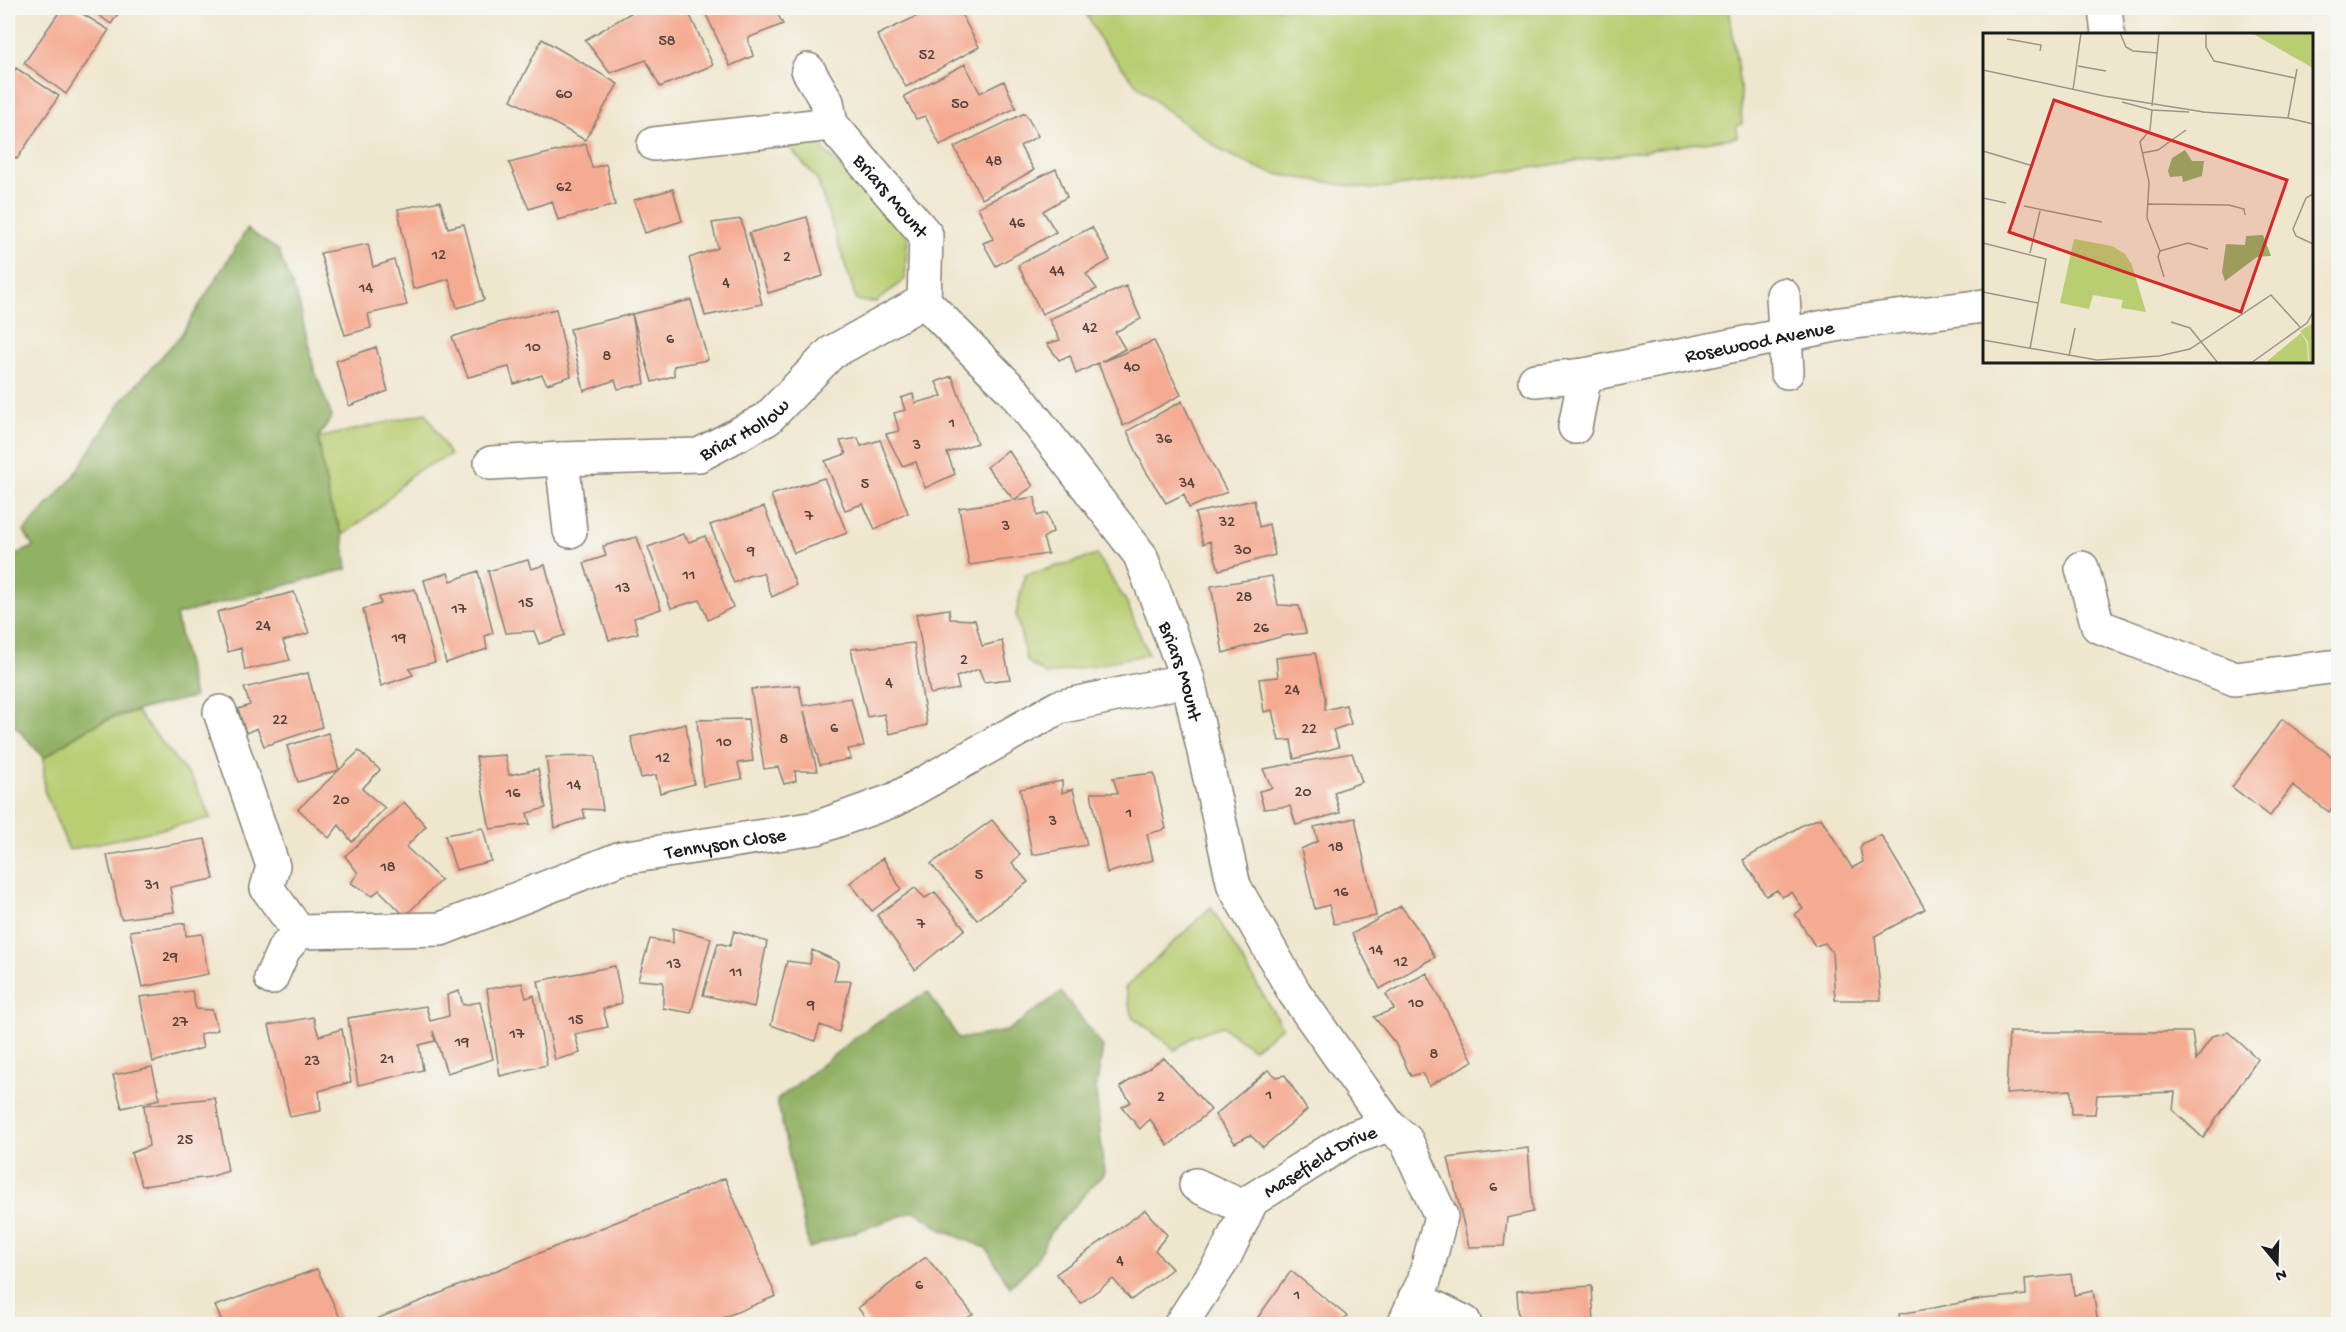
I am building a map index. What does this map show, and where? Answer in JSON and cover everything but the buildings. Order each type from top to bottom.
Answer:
[{"type":"street","points":[[2105,8],[2108,33]]},
{"type":"street","name":"Briars Mount","points":[[808,70],[827,102],[831,124],[926,236],[924,301],[1015,393],[1140,555],[1188,680],[1234,886],[1294,992],[1388,1125],[1406,1140],[1441,1216],[1424,1281],[1410,1311]]},
{"type":"street","points":[[654,144],[831,124]]},
{"type":"street","points":[[1783,296],[1787,372]]},
{"type":"street","name":"Briar Hollow","points":[[491,463],[699,455],[767,419],[831,353],[924,301]]},
{"type":"street","name":"Rosewood Avenue","points":[[1535,380],[1585,375],[1784,333],[1983,306]]},
{"type":"street","points":[[1575,427],[1585,375]]},
{"type":"street","points":[[562,459],[570,531]]},
{"type":"street","points":[[2082,568],[2098,626],[2235,679],[2335,666]]},
{"type":"street","name":"Tennyson Close","points":[[299,932],[441,929],[621,858],[816,828],[894,800],[1059,707],[1188,680]]},
{"type":"street","points":[[220,712],[273,866],[267,888],[299,932],[284,950],[271,978]]},
{"type":"street","name":"Masefield Drive","points":[[1181,1324],[1224,1258],[1252,1200],[1347,1140],[1388,1125]]},
{"type":"street","points":[[1197,1185],[1247,1209]]},
{"type":"street","points":[[1410,1311],[1469,1317]]},
{"type":"green space","points":[[1083,8],[1729,8],[1740,86],[1742,124],[1737,125],[1737,137],[1471,177],[1371,189],[1281,175],[1257,168],[1222,151],[1161,106],[1135,83],[1101,42]]},
{"type":"green space","points":[[813,139],[908,235],[905,279],[876,302],[857,301],[817,179],[788,146]]},
{"type":"green space","points":[[247,229],[278,250],[299,303],[314,369],[332,417],[318,438],[330,505],[343,535],[347,569],[176,615],[194,697],[113,716],[78,734],[44,758],[8,718],[8,558],[33,547],[24,531],[74,476],[121,402],[181,335]]},
{"type":"green space","points":[[426,413],[450,455],[413,473],[380,507],[343,535],[330,505],[318,438]]},
{"type":"green space","points":[[1097,555],[1127,603],[1148,654],[1047,675],[1027,661],[1016,614],[1025,575]]},
{"type":"green space","points":[[137,712],[194,782],[211,818],[69,850],[44,790],[44,758],[88,729],[110,719]]},
{"type":"green space","points":[[1211,907],[1282,1027],[1253,1049],[1222,1026],[1193,1036],[1175,1050],[1132,1016],[1125,988]]},
{"type":"green space","points":[[928,992],[959,1039],[1007,1031],[1061,992],[1103,1047],[1096,1090],[1104,1173],[1050,1233],[1036,1261],[1010,1287],[986,1248],[944,1231],[915,1211],[809,1248],[777,1100],[873,1024]]}]
